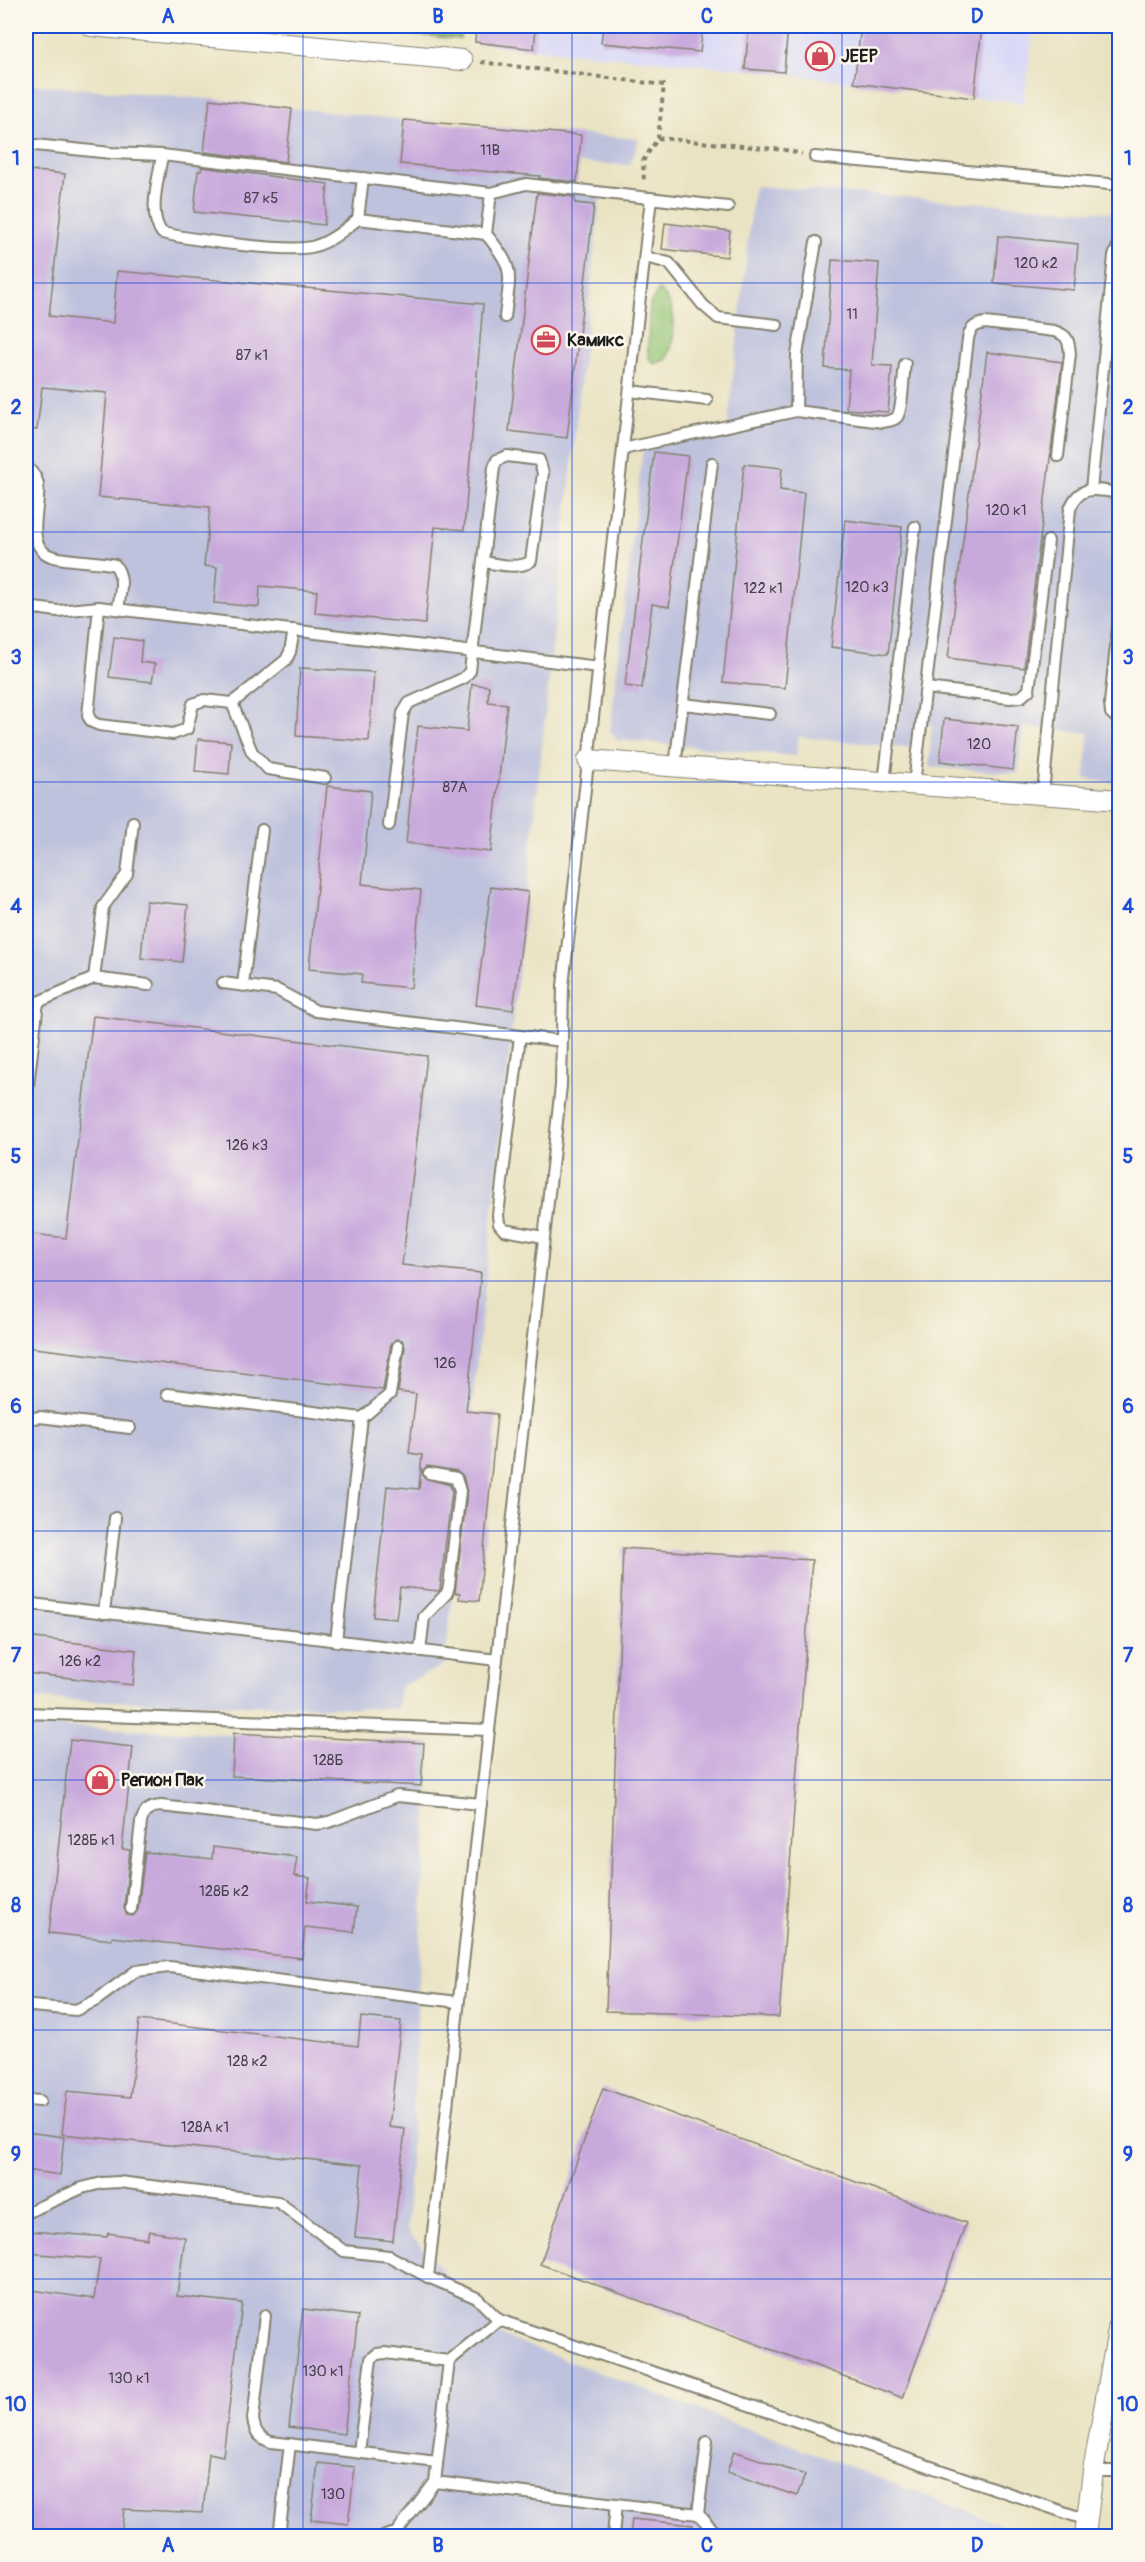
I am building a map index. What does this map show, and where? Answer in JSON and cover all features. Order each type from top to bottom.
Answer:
[{"type":"street","points":[[91,26],[462,60]]},
{"type":"street","points":[[588,760],[1119,800]]},
{"type":"street","points":[[1086,2528],[1093,2471],[1119,2319]]},
{"type":"lane","points":[[26,144],[111,153],[162,155],[491,193],[526,184],[728,207]]},
{"type":"lane","points":[[162,155],[155,214],[156,226],[162,233],[291,249],[313,247],[330,240],[358,219],[486,234],[503,255],[510,270],[505,317]]},
{"type":"lane","points":[[815,157],[1119,185]]},
{"type":"lane","points":[[358,219],[363,178]]},
{"type":"lane","points":[[486,234],[491,193]]},
{"type":"lane","points":[[428,2277],[561,1086],[563,986],[651,198]]},
{"type":"lane","points":[[1091,490],[1114,256],[1119,241]]},
{"type":"lane","points":[[796,411],[797,355],[816,242]]},
{"type":"lane","points":[[645,257],[669,263],[711,314],[718,318],[777,325]]},
{"type":"lane","points":[[914,784],[968,339],[970,329],[976,325],[985,323],[1054,331],[1064,334],[1069,340],[1070,354],[1058,456]]},
{"type":"lane","points":[[623,449],[796,411],[883,422],[892,421],[897,417],[900,409],[905,364]]},
{"type":"lane","points":[[630,391],[706,400]]},
{"type":"lane","points":[[389,825],[404,713],[409,703],[464,678],[470,671],[483,562],[497,460],[507,456],[539,460],[543,473],[531,561],[526,565],[517,566],[483,562]]},
{"type":"lane","points":[[675,766],[712,464]]},
{"type":"lane","points":[[26,466],[38,484],[35,527],[39,544],[45,553],[57,557],[115,565],[121,582],[118,609]]},
{"type":"lane","points":[[1043,794],[1070,509],[1074,498],[1083,491],[1119,493]]},
{"type":"lane","points":[[884,782],[915,527]]},
{"type":"lane","points":[[926,688],[1010,698],[1021,697],[1029,690],[1048,542]]},
{"type":"lane","points":[[26,607],[58,611],[99,607],[599,667]]},
{"type":"lane","points":[[99,607],[88,716],[92,722],[173,734],[187,729],[193,704],[198,701],[232,704],[286,660],[290,652],[294,630]]},
{"type":"lane","points":[[1119,607],[1110,703],[1111,713],[1119,721]]},
{"type":"lane","points":[[232,704],[252,752],[268,769],[325,778]]},
{"type":"lane","points":[[683,704],[770,714]]},
{"type":"lane","points":[[94,978],[103,907],[127,874],[133,822]]},
{"type":"lane","points":[[243,985],[262,830]]},
{"type":"lane","points":[[26,1001],[38,1002],[94,978],[148,985]]},
{"type":"lane","points":[[223,983],[277,990],[316,1011],[562,1041]]},
{"type":"lane","points":[[26,1102],[38,1002]]},
{"type":"lane","points":[[520,1036],[498,1215],[499,1224],[504,1230],[512,1233],[544,1237]]},
{"type":"lane","points":[[336,1641],[362,1418],[390,1394],[398,1346]]},
{"type":"lane","points":[[167,1395],[362,1418]]},
{"type":"lane","points":[[26,1419],[40,1417],[130,1428]]},
{"type":"lane","points":[[420,1651],[424,1617],[447,1593],[449,1586],[460,1491],[456,1478],[429,1473]]},
{"type":"lane","points":[[104,1613],[115,1518]]},
{"type":"lane","points":[[32,1604],[497,1660]]},
{"type":"lane","points":[[26,1713],[489,1730]]},
{"type":"lane","points":[[131,1909],[141,1822],[145,1811],[151,1807],[161,1806],[317,1824],[329,1822],[397,1796],[481,1804]]},
{"type":"lane","points":[[32,2006],[76,2010],[95,2001],[136,1971],[168,1967],[458,2002]]},
{"type":"lane","points":[[26,2100],[40,2102]]},
{"type":"lane","points":[[26,2212],[82,2188],[119,2182],[278,2202],[344,2251],[389,2256],[428,2277],[477,2298],[499,2320],[1086,2528]]},
{"type":"lane","points":[[266,2316],[253,2419],[255,2430],[261,2438],[290,2444],[437,2462]]},
{"type":"lane","points":[[385,2536],[396,2535],[435,2482],[449,2361],[499,2320]]},
{"type":"lane","points":[[359,2452],[371,2359],[377,2354],[384,2353],[449,2361]]},
{"type":"lane","points":[[699,2514],[707,2441]]},
{"type":"lane","points":[[279,2536],[290,2444]]},
{"type":"lane","points":[[1093,2471],[1119,2471]]},
{"type":"lane","points":[[435,2482],[699,2514],[716,2535],[742,2536]]},
{"type":"lane","points":[[613,2536],[616,2504]]},
{"type":"path","points":[[462,60],[664,85],[658,138],[643,161],[642,178],[651,198]]},
{"type":"path","points":[[658,138],[785,150],[815,157]]},
{"type":"shaded area","name":"JEEP","points":[[475,26],[1034,26],[1024,103],[745,69],[473,43]]},
{"type":"shaded area","points":[[26,84],[210,99],[404,120],[639,139],[630,165],[577,163],[576,190],[600,197],[445,1664],[400,1687],[397,1709],[26,1699]]},
{"type":"shaded area","points":[[754,186],[1119,213],[1119,783],[1085,779],[1089,733],[1023,727],[1018,773],[929,767],[932,724],[917,723],[914,748],[799,737],[796,756],[617,740],[610,731],[643,448],[727,433]]},
{"type":"shaded area","points":[[26,1725],[430,1743],[407,2230],[499,2335],[1033,2536],[26,2536]]},
{"type":"green space","points":[[329,26],[461,26],[460,39]]},
{"type":"green space","points":[[659,290],[670,304],[674,332],[667,359],[654,364],[648,356],[650,304]]},
{"type":"building","points":[[476,26],[536,26],[534,49],[475,42]]},
{"type":"building","points":[[603,26],[703,26],[700,52],[601,43]]},
{"type":"building","points":[[749,26],[788,26],[784,72],[745,69]]},
{"type":"building","points":[[861,26],[982,26],[974,98],[854,83]]},
{"type":"building","points":[[210,99],[292,109],[286,162],[204,152]]},
{"type":"building","points":[[404,120],[581,135],[577,182],[539,178],[540,176],[400,164]]},
{"type":"building","points":[[202,167],[328,184],[324,225],[194,212],[198,171],[201,171]]},
{"type":"building","points":[[26,170],[65,174],[49,316],[113,323],[117,271],[483,304],[464,530],[435,527],[425,624],[315,613],[317,591],[260,586],[259,607],[214,603],[217,567],[204,566],[210,507],[98,497],[107,393],[42,387],[37,430],[26,429]]},
{"type":"building","points":[[537,193],[575,197],[575,203],[594,205],[567,438],[509,431]]},
{"type":"building","points":[[665,223],[730,231],[727,257],[662,249]]},
{"type":"building","points":[[998,236],[1078,244],[1074,290],[994,283]]},
{"type":"building","points":[[832,260],[879,263],[872,365],[892,366],[888,412],[846,409],[849,370],[825,368]]},
{"type":"building","points":[[987,352],[1062,362],[1024,668],[948,658]]},
{"type":"building","points":[[654,452],[688,456],[669,607],[652,604],[642,688],[625,686]]},
{"type":"building","points":[[744,464],[782,468],[780,490],[804,493],[785,688],[723,682]]},
{"type":"building","points":[[845,520],[902,527],[888,654],[831,647]]},
{"type":"building","points":[[114,637],[142,641],[140,662],[155,664],[152,682],[109,677]]},
{"type":"building","points":[[300,668],[374,672],[369,741],[296,736]]},
{"type":"building","points":[[472,684],[489,686],[488,702],[507,704],[491,852],[406,843],[418,726],[467,731]]},
{"type":"building","points":[[944,719],[1018,727],[1013,770],[940,761]]},
{"type":"building","points":[[198,739],[231,742],[229,774],[195,771]]},
{"type":"building","points":[[327,786],[371,791],[362,884],[421,890],[411,988],[361,983],[362,974],[309,969]]},
{"type":"building","points":[[491,887],[528,892],[513,1010],[476,1005]]},
{"type":"building","points":[[146,901],[188,905],[182,962],[141,958]]},
{"type":"building","points":[[93,1016],[427,1056],[402,1265],[481,1273],[466,1411],[497,1414],[479,1601],[459,1599],[460,1593],[455,1593],[467,1492],[463,1476],[457,1471],[427,1466],[422,1471],[424,1478],[450,1485],[452,1492],[440,1589],[439,1591],[400,1587],[396,1619],[373,1617],[387,1486],[419,1489],[422,1455],[409,1453],[416,1394],[398,1392],[405,1347],[402,1340],[396,1339],[391,1344],[383,1390],[26,1347],[26,1295],[33,1234],[66,1238]]},
{"type":"building","points":[[623,1548],[812,1560],[779,2017],[606,2011]]},
{"type":"building","points":[[26,1637],[136,1650],[133,1685],[26,1673]]},
{"type":"building","points":[[234,1733],[424,1743],[421,1786],[232,1776]]},
{"type":"building","points":[[70,1740],[133,1747],[122,1849],[130,1850],[124,1908],[127,1915],[133,1916],[138,1910],[145,1852],[212,1859],[213,1847],[297,1857],[294,1876],[310,1878],[307,1901],[357,1907],[354,1932],[305,1927],[302,1958],[112,1937],[112,1940],[49,1933]]},
{"type":"building","points":[[361,2017],[401,2021],[389,2127],[405,2129],[393,2241],[355,2237],[362,2165],[62,2134],[67,2091],[130,2097],[139,2020],[358,2046]]},
{"type":"building","points":[[603,2088],[966,2223],[903,2398],[540,2264]]},
{"type":"building","points":[[26,2132],[64,2137],[60,2175],[26,2170]]},
{"type":"building","points":[[29,2231],[107,2237],[108,2233],[147,2239],[149,2231],[185,2237],[177,2296],[242,2303],[223,2456],[209,2453],[203,2513],[124,2509],[121,2536],[26,2536],[26,2289],[94,2299],[100,2259],[27,2253]]},
{"type":"building","points":[[303,2309],[358,2316],[344,2434],[289,2427]]},
{"type":"building","points":[[734,2451],[805,2475],[797,2496],[727,2472]]},
{"type":"building","points":[[318,2463],[355,2467],[348,2524],[311,2520]]},
{"type":"building","points":[[632,2519],[693,2525],[692,2536],[630,2536]]},
{"type":"railway","points":[[26,2372],[29,2338]]},
{"type":"place","name":"JEEP","points":[[820,56]]},
{"type":"place","name":"Камикс","points":[[546,340]]},
{"type":"place","name":"Регион Пак","points":[[100,1780]]}]
